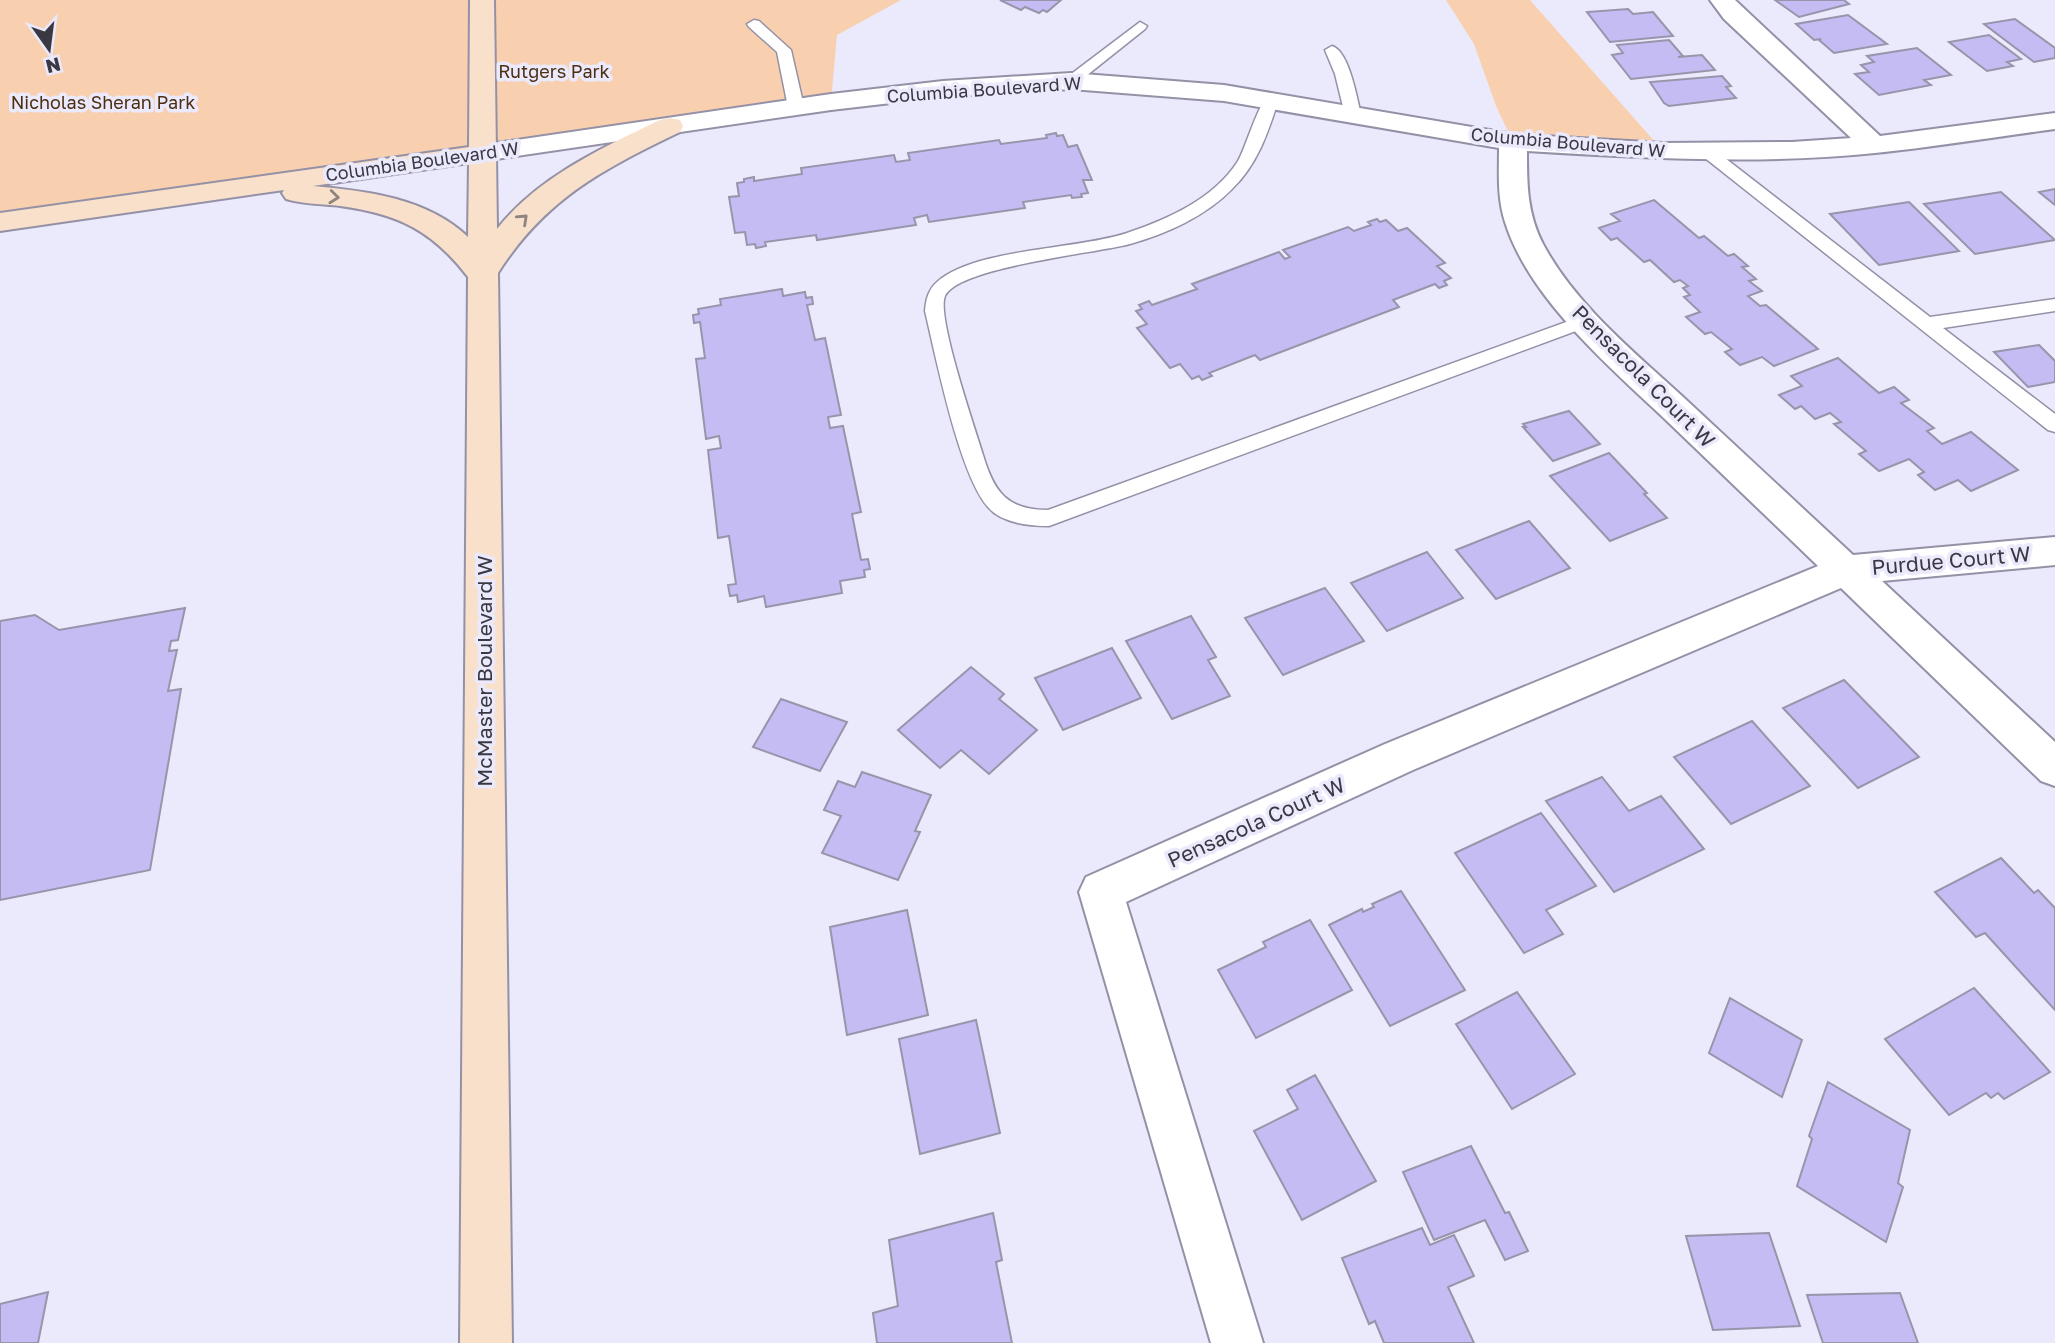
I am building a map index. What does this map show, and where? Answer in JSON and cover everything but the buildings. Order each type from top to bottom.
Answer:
[{"type":"street","name":"McMaster Boulevard W","points":[[482,0],[486,1343]]},
{"type":"street","points":[[1722,0],[1733,14],[1874,145]]},
{"type":"street","name":"Columbia Boulevard W","points":[[0,222],[796,107],[943,89],[1071,81],[1224,93],[1513,142],[1706,151],[1874,145],[2055,121]]},
{"type":"street","points":[[193,195],[293,193],[378,201],[423,218],[452,238],[482,274],[515,226],[556,189],[593,162],[670,126]]},
{"type":"street","name":"Pensacola Court W","points":[[1513,142],[1514,202],[1530,244],[1564,296],[1619,356],[2055,768]]},
{"type":"street","name":"Purdue Court W","points":[[1847,570],[2055,551]]},
{"type":"street","name":"Pensacola Court W","points":[[1237,1343],[1101,892],[1399,757],[1847,570]]},
{"type":"lane","points":[[754,24],[784,50],[796,107]]},
{"type":"lane","points":[[1071,81],[1140,26]]},
{"type":"lane","points":[[1332,50],[1343,74],[1353,115]]},
{"type":"lane","points":[[1270,101],[1257,139],[1237,175],[1210,200],[1127,239],[973,270],[942,287],[935,298],[934,311],[948,368],[978,471],[996,502],[1024,516],[1049,518],[1586,321]]},
{"type":"lane","points":[[1706,151],[2055,425]]},
{"type":"lane","points":[[1924,324],[2055,305]]},
{"type":"green space","name":"Nicholas Sheran Park","points":[[0,0],[901,0],[837,35],[831,102],[0,222]]},
{"type":"green space","points":[[1446,0],[1530,0],[1663,151],[1513,142],[1496,106],[1474,44]]},
{"type":"park label","name":"Rutgers Park","points":[[554,71]]}]
